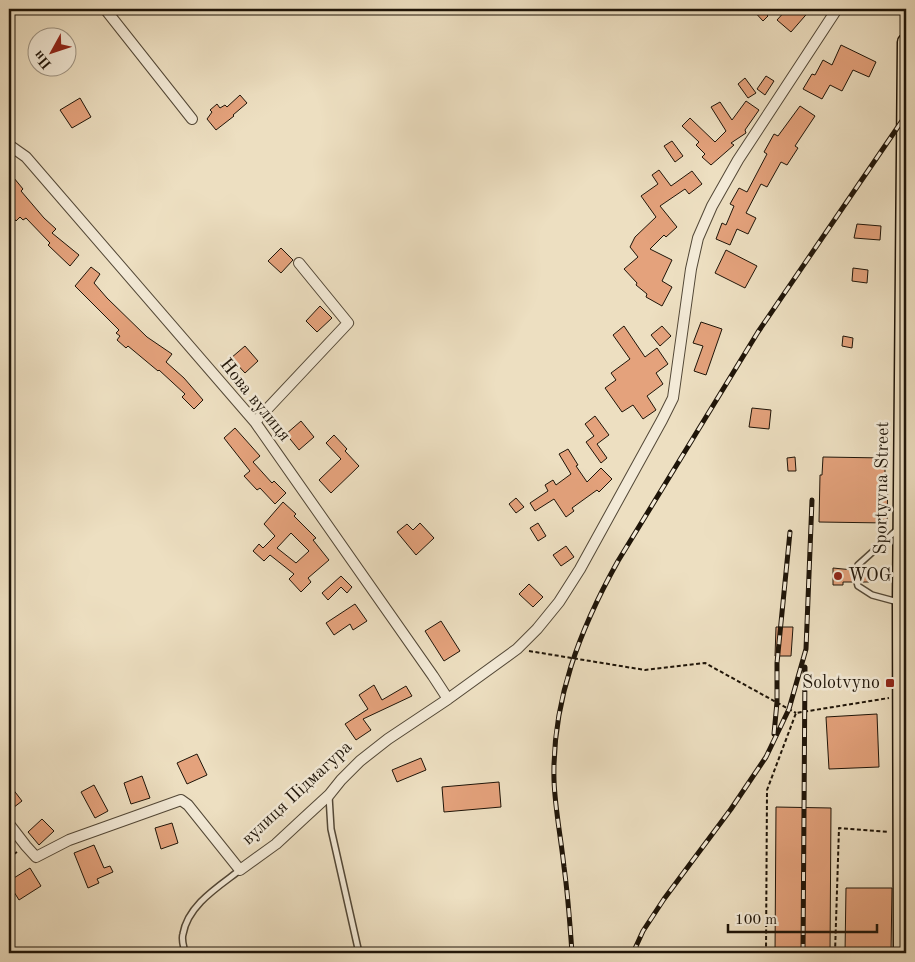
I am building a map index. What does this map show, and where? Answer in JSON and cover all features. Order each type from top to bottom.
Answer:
[{"type":"main road","points":[[906,42],[906,142]]},
{"type":"main road","name":"Sportyvna Street","points":[[902,953],[904,776],[901,696],[901,603],[906,142]]},
{"type":"street","points":[[105,9],[192,120]]},
{"type":"street","name":"вулиця Підмагура","points":[[9,824],[36,857],[69,840],[182,800],[240,870],[276,844],[329,795],[360,761],[388,739],[448,699],[517,649],[559,602],[580,569],[673,398],[691,269],[698,238],[712,206],[738,160],[836,9]]},
{"type":"street","name":"Нова вулиця","points":[[9,145],[26,157],[256,422],[448,699]]},
{"type":"street","points":[[256,422],[348,323],[299,263]]},
{"type":"lane","points":[[857,570],[858,565],[865,558],[902,526]]},
{"type":"lane","points":[[857,582],[858,586],[872,595],[901,603]]},
{"type":"lane","points":[[329,795],[331,829],[359,953]]},
{"type":"lane","points":[[185,953],[182,935],[188,916],[207,896],[240,870]]},
{"type":"path","points":[[517,649],[645,670],[705,663],[796,714],[901,696]]},
{"type":"path","points":[[766,953],[767,790],[796,714]]},
{"type":"path","points":[[836,953],[839,828],[902,833]]},
{"type":"building","points":[[752,9],[762,9],[768,16],[763,21]]},
{"type":"building","points":[[787,9],[811,9],[791,32],[777,20]]},
{"type":"building","points":[[841,45],[876,62],[869,77],[853,70],[842,91],[830,85],[822,99],[803,89],[812,74],[815,75],[823,60],[832,65]]},
{"type":"building","points":[[766,76],[774,81],[765,95],[757,89]]},
{"type":"building","points":[[745,78],[756,93],[748,98],[738,84]]},
{"type":"building","points":[[240,95],[247,103],[216,130],[207,119],[212,112],[210,110],[217,104],[220,108],[225,105],[227,107]]},
{"type":"building","points":[[80,98],[91,117],[72,128],[60,110]]},
{"type":"building","points":[[746,101],[759,110],[745,130],[746,133],[731,143],[734,145],[711,165],[702,157],[705,154],[696,145],[699,142],[682,126],[690,118],[715,142],[726,131],[711,107],[720,102],[732,120]]},
{"type":"building","points":[[800,106],[815,116],[795,146],[798,148],[787,165],[781,162],[767,187],[761,184],[746,213],[756,218],[748,234],[737,229],[730,245],[716,239],[722,223],[726,225],[734,206],[730,204],[739,188],[747,192],[767,154],[764,152],[774,134],[778,136]]},
{"type":"building","points":[[672,141],[683,156],[675,162],[664,146]]},
{"type":"building","points":[[659,170],[671,186],[692,171],[702,184],[689,194],[685,189],[660,206],[677,227],[666,237],[664,235],[650,249],[672,260],[662,281],[672,287],[662,306],[646,297],[647,294],[636,285],[637,283],[624,269],[638,257],[630,247],[635,237],[656,217],[641,196],[658,184],[652,175]]},
{"type":"building","points":[[9,172],[23,189],[21,191],[56,229],[52,233],[79,255],[70,266],[48,245],[50,243],[26,218],[23,220],[20,217],[16,221],[9,212]]},
{"type":"building","points":[[857,224],[881,226],[880,240],[854,238]]},
{"type":"building","points":[[281,248],[293,260],[281,273],[268,261]]},
{"type":"building","points":[[726,250],[757,266],[745,288],[715,273]]},
{"type":"building","points":[[91,267],[100,274],[94,283],[107,298],[147,337],[172,354],[166,362],[184,378],[203,400],[194,409],[182,397],[185,394],[159,370],[128,346],[126,348],[117,340],[120,336],[116,333],[119,330],[75,286]]},
{"type":"building","points":[[853,268],[868,270],[867,283],[852,281]]},
{"type":"building","points":[[320,306],[332,318],[317,332],[306,321]]},
{"type":"building","points":[[701,322],[722,329],[706,375],[694,371],[703,346],[693,343]]},
{"type":"building","points":[[624,326],[645,357],[657,348],[668,364],[656,373],[663,384],[647,396],[656,410],[643,419],[633,405],[622,412],[605,388],[616,380],[611,373],[630,359],[613,335]]},
{"type":"building","points":[[662,326],[671,336],[660,346],[651,335]]},
{"type":"building","points":[[843,336],[853,338],[852,348],[842,346]]},
{"type":"building","points":[[245,346],[258,361],[245,373],[231,358]]},
{"type":"building","points":[[752,408],[771,410],[769,429],[749,427]]},
{"type":"building","points":[[595,416],[609,435],[597,444],[607,458],[601,463],[586,442],[594,436],[585,424]]},
{"type":"building","points":[[301,421],[314,437],[299,450],[286,434]]},
{"type":"building","points":[[235,428],[260,456],[253,462],[272,483],[274,481],[286,493],[275,504],[260,488],[257,490],[244,476],[250,471],[224,438]]},
{"type":"building","points":[[334,435],[359,466],[331,493],[319,480],[341,459],[326,443]]},
{"type":"building","points":[[568,449],[578,465],[576,466],[587,482],[601,468],[612,479],[599,492],[597,490],[572,508],[574,511],[566,517],[554,499],[535,511],[530,503],[548,491],[545,485],[553,480],[556,485],[571,474],[559,454]]},
{"type":"building","points":[[795,457],[796,471],[788,471],[787,458]]},
{"type":"building","points":[[823,457],[885,458],[885,476],[888,476],[887,523],[819,522],[820,475],[822,475]]},
{"type":"building","points":[[516,498],[524,507],[516,513],[509,504]]},
{"type":"building","points":[[283,502],[316,538],[313,540],[329,560],[308,578],[311,582],[301,592],[289,579],[294,574],[270,555],[264,561],[253,551],[259,544],[263,548],[275,536],[264,524]],"holes":[[[291,533],[309,551],[296,563],[277,548]]]},
{"type":"building","points":[[420,523],[434,538],[416,555],[397,532],[407,524],[413,530]]},
{"type":"building","points":[[538,523],[546,536],[538,541],[530,528]]},
{"type":"building","points":[[566,546],[574,557],[561,566],[553,555]]},
{"type":"building","points":[[833,568],[853,570],[857,574],[861,570],[869,570],[869,582],[862,582],[856,578],[853,582],[833,585]]},
{"type":"building","points":[[341,576],[352,587],[347,593],[341,587],[328,600],[322,593]]},
{"type":"building","points":[[529,584],[543,597],[533,607],[519,594]]},
{"type":"building","points":[[355,604],[367,621],[353,630],[350,624],[334,635],[326,623]]},
{"type":"building","points":[[441,621],[460,651],[444,661],[425,631]]},
{"type":"building","points":[[776,627],[793,627],[791,656],[775,656]]},
{"type":"building","points":[[374,685],[382,700],[406,686],[412,696],[363,719],[371,730],[356,740],[345,724],[368,709],[359,695]]},
{"type":"building","points":[[877,714],[879,767],[829,769],[826,717]]},
{"type":"building","points":[[197,754],[207,775],[187,784],[177,763]]},
{"type":"building","points":[[421,758],[426,770],[397,782],[392,770]]},
{"type":"building","points":[[142,776],[150,798],[131,804],[124,783]]},
{"type":"building","points":[[499,782],[501,807],[444,812],[442,787]]},
{"type":"building","points":[[9,784],[22,801],[9,811]]},
{"type":"building","points":[[94,785],[108,811],[95,818],[81,792]]},
{"type":"building","points":[[776,807],[831,808],[830,953],[775,953]]},
{"type":"building","points":[[42,819],[54,831],[39,845],[28,832]]},
{"type":"building","points":[[172,823],[178,843],[161,849],[155,828]]},
{"type":"building","points":[[94,845],[104,868],[110,866],[113,872],[97,879],[99,883],[88,888],[74,853]]},
{"type":"building","points":[[30,868],[41,886],[19,900],[9,881]]},
{"type":"building","points":[[846,888],[892,888],[891,953],[845,953]]},
{"type":"railway","points":[[572,953],[567,888],[554,780],[558,722],[563,694],[581,639],[604,587],[618,561],[758,332],[906,115]]},
{"type":"railway","points":[[633,953],[643,931],[664,899],[731,809],[766,757],[789,709],[806,649],[812,500]]},
{"type":"railway","points":[[774,734],[777,702],[777,663],[790,532]]},
{"type":"railway","points":[[803,953],[805,667]]},
{"type":"place","name":"WOG","points":[[838,576]]},
{"type":"place","name":"Solotvyno","points":[[890,683]]}]
